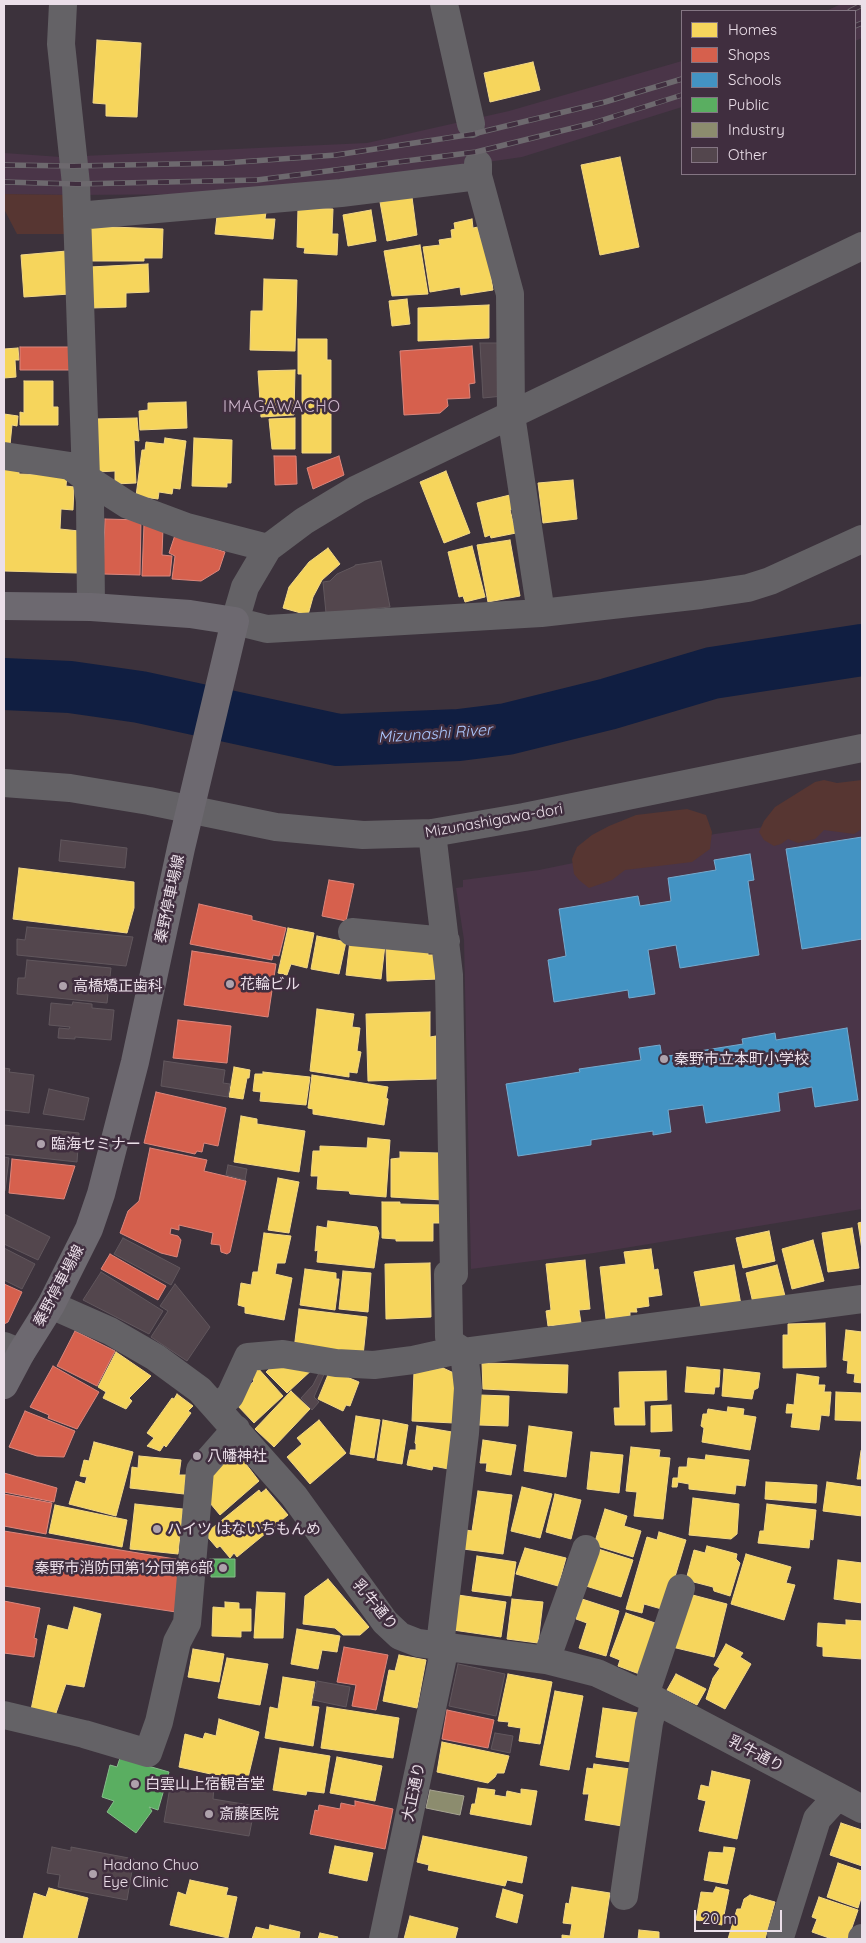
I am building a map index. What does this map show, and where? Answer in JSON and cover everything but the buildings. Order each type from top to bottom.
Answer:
[{"type":"main road","points":[[4,606],[91,607],[190,614],[233,631]]},
{"type":"main road","name":"秦野停車場線","points":[[4,1385],[12,1350],[51,1305],[89,1229],[101,1194],[134,1062],[193,798],[233,631]]},
{"type":"street","points":[[63,4],[61,44],[76,184],[86,478],[90,501],[91,607]]},
{"type":"street","points":[[444,4],[471,124]]},
{"type":"street","points":[[76,216],[341,193],[478,170],[510,294],[511,415],[541,613]]},
{"type":"street","points":[[862,246],[357,490],[304,521],[268,548],[245,587],[233,631],[541,613],[701,595],[748,588],[793,572],[862,539]]},
{"type":"street","points":[[4,456],[70,466],[128,505],[186,527],[268,548]]},
{"type":"street","name":"Mizunashigawa-dori","points":[[4,783],[193,798],[276,827],[364,835],[432,833],[524,817],[862,748]]},
{"type":"street","points":[[352,932],[446,941],[432,833]]},
{"type":"street","name":"大正通り","points":[[383,1939],[442,1661],[440,1645],[465,1433],[468,1388],[461,1351],[452,1344],[449,1337],[448,1274],[454,1274],[452,1079],[449,975],[446,941]]},
{"type":"street","points":[[217,1407],[230,1396],[248,1357],[283,1354],[336,1363],[374,1365],[461,1351],[862,1299]]},
{"type":"street","name":"乳牛通り","points":[[51,1305],[110,1331],[155,1357],[200,1390],[294,1496],[385,1622],[400,1636],[418,1643],[546,1660],[598,1673],[650,1698],[862,1809]]},
{"type":"street","points":[[4,1716],[84,1734],[148,1753],[159,1722],[177,1642],[187,1623],[200,1470],[236,1429]]},
{"type":"street","points":[[546,1660],[586,1549]]},
{"type":"street","points":[[624,1896],[649,1722],[650,1698],[681,1588]]},
{"type":"street","points":[[781,1934],[817,1819],[837,1797]]},
{"type":"shaded area","points":[[841,4],[862,4],[862,38],[856,41],[856,10],[828,10]]},
{"type":"shaded area","points":[[681,61],[681,107],[522,157],[350,182],[221,194],[4,194],[4,153],[61,157],[367,143],[509,111]]},
{"type":"shaded area","points":[[4,194],[70,195],[72,234],[17,234],[4,209]]},
{"type":"shaded area","points":[[824,780],[837,783],[862,780],[862,829],[854,834],[824,830],[815,839],[798,843],[788,839],[774,846],[764,840],[759,832],[764,821],[775,807],[815,782]]},
{"type":"shaded area","points":[[687,809],[706,815],[712,832],[710,849],[692,862],[625,870],[612,880],[589,888],[574,874],[572,859],[577,847],[592,835],[636,815]]},
{"type":"shaded area","name":"秦野市立本町小学校","points":[[862,809],[862,1209],[594,1253],[471,1269],[464,940],[456,888],[463,887],[463,880],[539,870],[715,834]]},
{"type":"waterway","name":"Mizunashi River","points":[[4,684],[70,687],[140,697],[338,740],[459,735],[507,729],[608,704],[712,673],[862,650]]},
{"type":"railway","points":[[852,10],[862,5]]},
{"type":"railway","points":[[856,26],[862,23]]},
{"type":"railway","points":[[4,165],[74,166],[225,163],[336,155],[473,134],[605,102],[681,79]]},
{"type":"railway","points":[[4,182],[76,184],[257,180],[476,152],[593,123],[681,95]]},
{"type":"place","name":"花輪ビル","points":[[230,984]]},
{"type":"place","name":"高橋矯正歯科","points":[[63,986]]},
{"type":"place","name":"秦野市立本町小学校","points":[[664,1059]]},
{"type":"place","name":"臨海セミナー","points":[[41,1144]]},
{"type":"place","name":"八幡神社","points":[[197,1456]]},
{"type":"place","name":"ハイツ はないちもんめ","points":[[157,1529]]},
{"type":"place","name":"秦野市消防団第1分団第6部","points":[[223,1568]]},
{"type":"place","name":"白雲山上宿観音堂","points":[[135,1784]]},
{"type":"place","name":"斎藤医院","points":[[209,1814]]},
{"type":"place","name":"Hadano Chuo Eye Clinic","points":[[93,1874]]},
{"type":"district","name":"IMAGAWACHO","points":[[282,407]]}]
